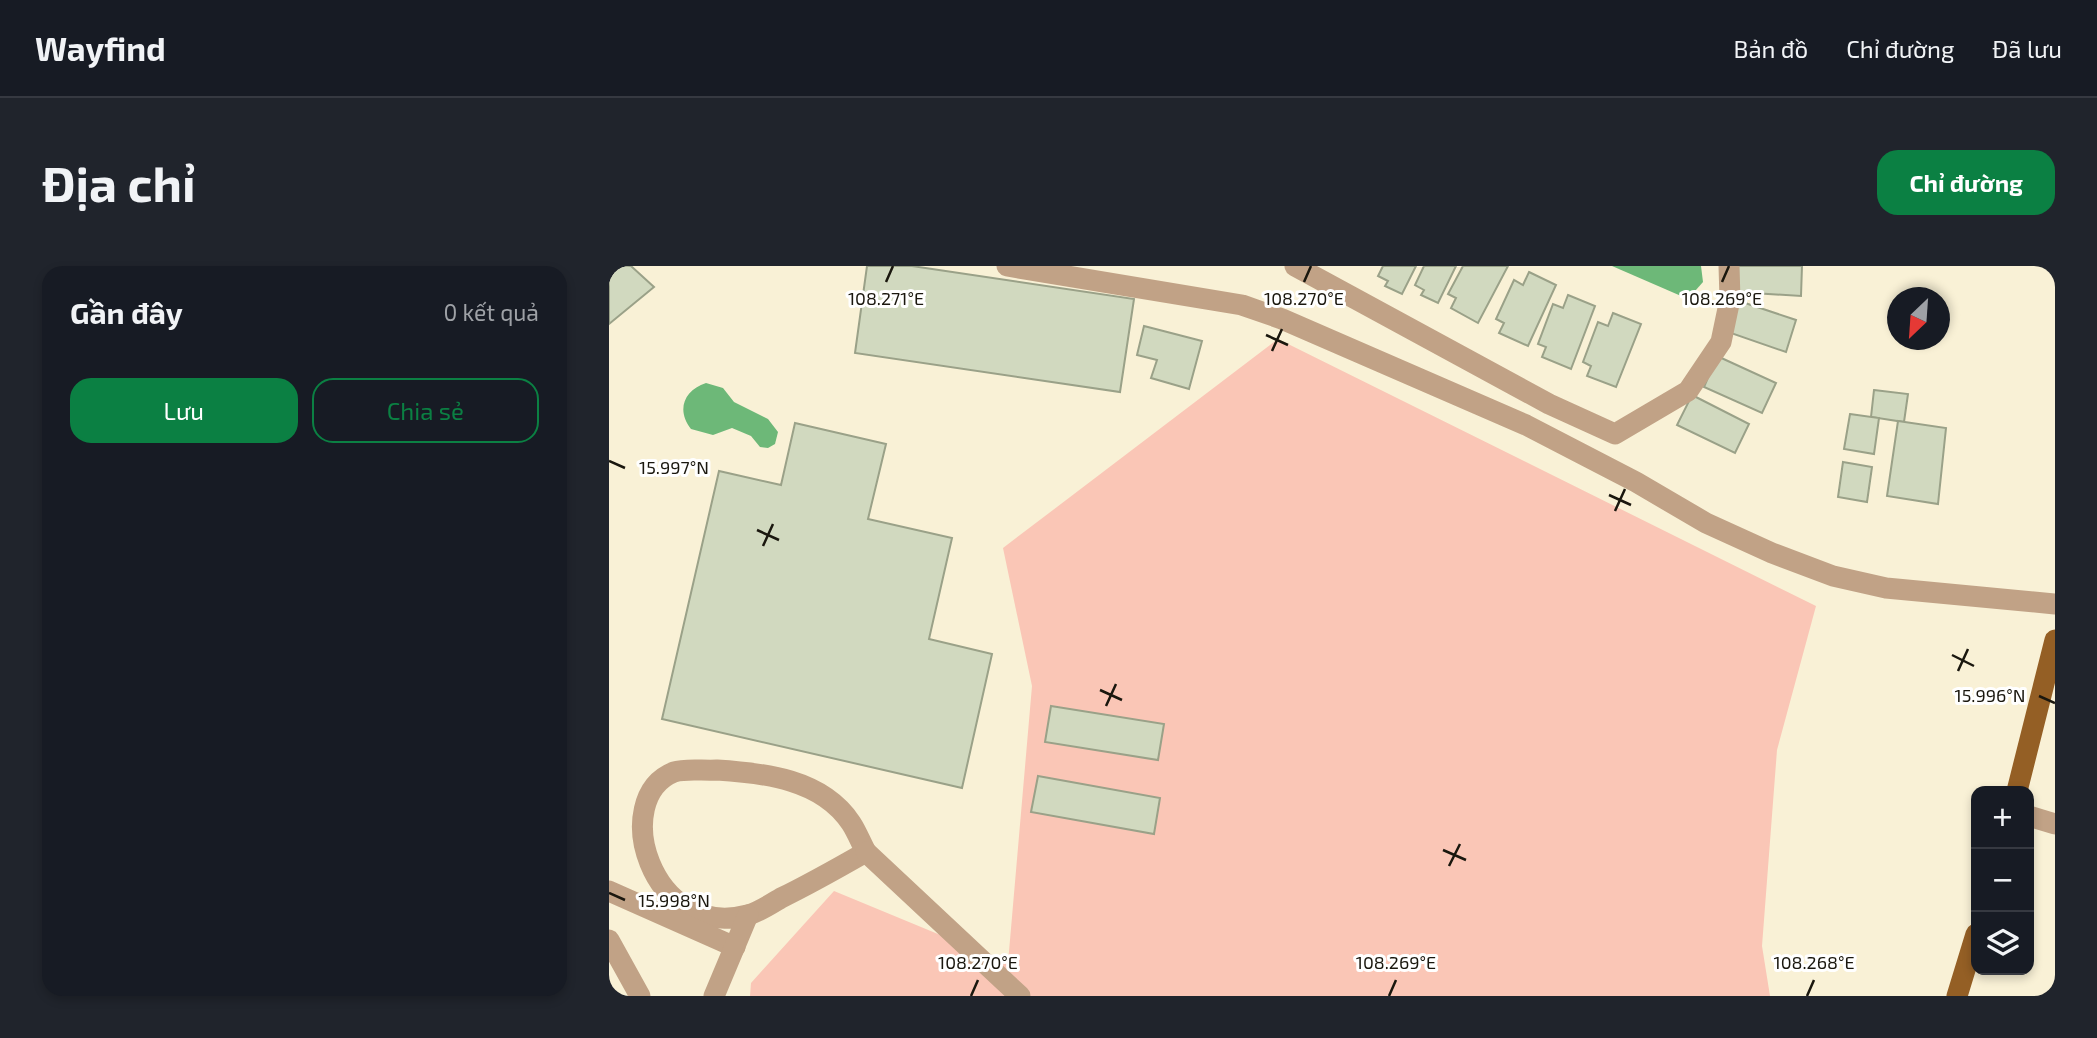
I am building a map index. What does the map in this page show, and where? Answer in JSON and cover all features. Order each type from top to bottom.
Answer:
[{"type":"main road","points":[[2018,786],[2055,640]]},
{"type":"main road","points":[[1957,996],[1971,950]]},
{"type":"street","points":[[1007,266],[1242,305],[1282,319],[1479,402],[1636,482],[1706,523],[1772,554],[1833,576],[1886,588],[2055,604]]},
{"type":"street","points":[[1296,266],[1549,404],[1615,434],[1688,391],[1721,342],[1730,299],[1730,266]]},
{"type":"street","points":[[866,852],[748,915],[709,918],[681,908],[659,889],[643,864],[637,835],[640,806],[654,783],[675,772],[717,770],[762,773],[799,784],[827,800],[850,821],[866,852],[1020,996]]},
{"type":"street","points":[[2034,818],[2055,824]]},
{"type":"street","points":[[609,891],[735,947]]},
{"type":"street","points":[[715,996],[748,915]]},
{"type":"street","points":[[609,940],[640,996]]},
{"type":"shaded area","points":[[1612,266],[1701,266],[1703,282],[1688,299]]},
{"type":"shaded area","points":[[1278,339],[1816,606],[1777,750],[1762,946],[1770,996],[750,996],[751,983],[834,891],[1008,963],[1032,686],[1003,548]]},
{"type":"shaded area","points":[[706,383],[723,388],[734,402],[768,419],[778,432],[775,444],[768,448],[760,447],[751,436],[732,428],[713,435],[691,429],[686,422],[683,408],[692,390]]},
{"type":"building","points":[[609,266],[631,266],[654,287],[609,324]]},
{"type":"building","points":[[867,266],[912,266],[1134,299],[1120,392],[855,353]]},
{"type":"building","points":[[1383,266],[1416,266],[1402,294],[1385,286],[1388,281],[1378,276]]},
{"type":"building","points":[[1424,266],[1456,266],[1438,303],[1421,295],[1424,290],[1415,285]]},
{"type":"building","points":[[1463,266],[1508,266],[1478,323],[1451,308],[1456,298],[1448,294]]},
{"type":"building","points":[[1738,266],[1802,266],[1801,296],[1737,292]]},
{"type":"building","points":[[1529,272],[1556,285],[1528,346],[1499,333],[1504,323],[1496,319],[1514,280],[1523,285]]},
{"type":"building","points":[[1568,295],[1595,306],[1571,369],[1542,357],[1546,347],[1538,344],[1553,304],[1563,308]]},
{"type":"building","points":[[1736,300],[1796,320],[1786,352],[1725,331]]},
{"type":"building","points":[[1613,313],[1641,324],[1616,387],[1587,376],[1591,366],[1583,362],[1598,322],[1608,326]]},
{"type":"building","points":[[1144,326],[1202,341],[1189,389],[1151,378],[1157,360],[1137,355]]},
{"type":"building","points":[[1717,356],[1776,383],[1762,413],[1704,387]]},
{"type":"building","points":[[1874,390],[1908,394],[1904,422],[1871,417]]},
{"type":"building","points":[[1692,395],[1749,424],[1735,453],[1677,425]]},
{"type":"building","points":[[1850,414],[1879,418],[1874,454],[1844,449]]},
{"type":"building","points":[[1898,421],[1946,428],[1938,504],[1887,496]]},
{"type":"building","points":[[795,423],[886,444],[868,519],[952,538],[929,639],[992,654],[962,788],[662,719],[719,471],[781,485]]},
{"type":"building","points":[[1843,462],[1872,467],[1867,502],[1838,497]]},
{"type":"building","points":[[1051,706],[1164,724],[1158,760],[1045,742]]},
{"type":"building","points":[[1038,776],[1160,798],[1154,834],[1031,812]]}]
